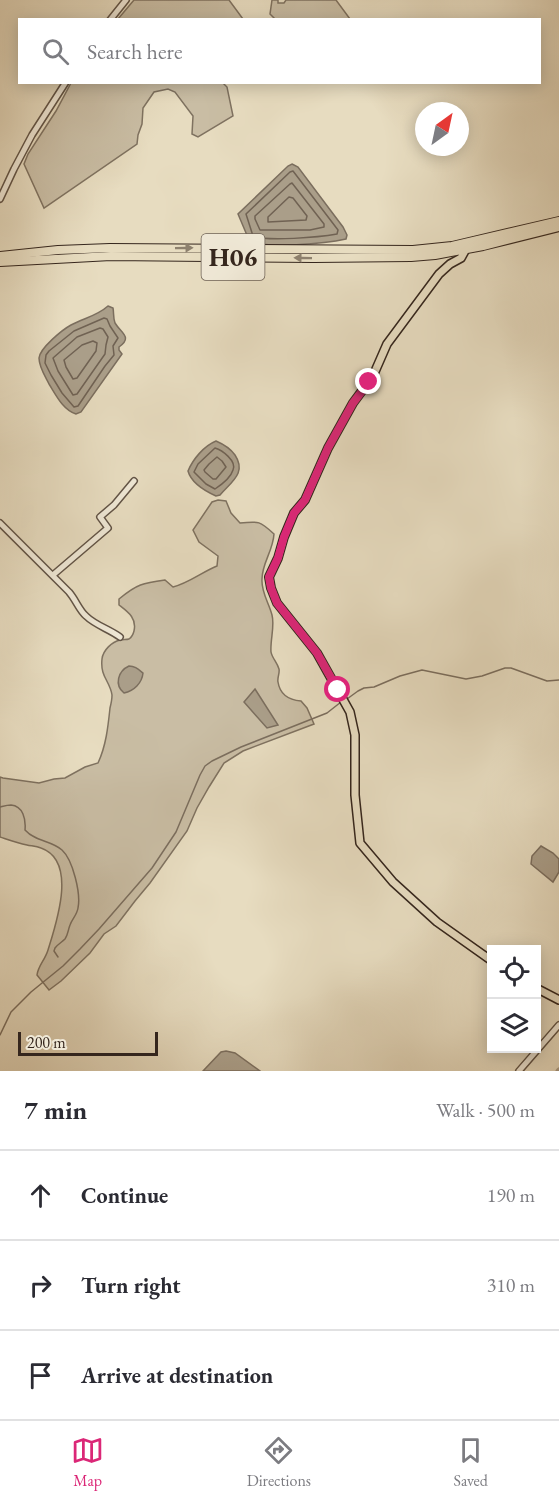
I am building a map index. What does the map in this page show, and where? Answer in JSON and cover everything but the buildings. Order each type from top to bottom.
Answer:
[{"type":"highway","points":[[466,246],[559,220]]},
{"type":"highway","points":[[466,246],[483,246],[559,227]]},
{"type":"highway","name":"H06","points":[[0,256],[110,248],[396,251],[466,246]]},
{"type":"highway","name":"H06","points":[[0,262],[111,256],[399,258],[435,255],[466,246]]},
{"type":"main road","points":[[466,246],[461,258],[439,274],[387,344],[373,376],[353,403],[328,448],[305,500],[294,513],[269,577],[277,603],[317,653],[350,712],[355,735],[355,795],[360,843],[393,882],[436,922],[487,958]]},
{"type":"main road","points":[[541,990],[559,1000]]},
{"type":"street","points":[[112,18],[126,0]]},
{"type":"street","points":[[0,200],[32,135],[65,84]]},
{"type":"street","points":[[53,575],[108,528],[100,517],[134,482]]},
{"type":"street","points":[[0,523],[53,575],[77,601],[87,616],[120,637]]},
{"type":"street","points":[[519,1071],[559,1025]]},
{"type":"shaded area","points":[[134,0],[229,0],[242,18],[119,18]]},
{"type":"shaded area","points":[[272,0],[284,3],[286,0],[336,0],[349,18],[274,18],[270,14]]},
{"type":"shaded area","points":[[70,84],[224,84],[227,87],[233,116],[198,137],[192,134],[193,116],[175,92],[168,89],[154,92],[143,108],[137,144],[44,208],[24,164]]},
{"type":"shaded area","points":[[226,501],[231,513],[240,523],[259,523],[274,534],[262,579],[273,619],[271,652],[279,669],[279,687],[289,698],[301,701],[314,724],[243,751],[224,763],[197,808],[187,831],[150,883],[116,926],[104,934],[90,953],[49,990],[37,975],[48,950],[59,910],[62,879],[59,866],[52,855],[41,848],[0,837],[0,777],[39,783],[65,778],[98,763],[106,736],[112,697],[102,670],[103,656],[108,647],[114,643],[129,639],[135,626],[131,616],[119,605],[119,599],[140,585],[165,580],[173,587],[217,566],[218,556],[199,542],[193,530],[212,502]]},
{"type":"water","points":[[292,164],[298,167],[343,227],[347,235],[346,239],[282,245],[268,245],[249,240],[238,214]]},
{"type":"water","points":[[108,306],[113,308],[115,323],[125,335],[123,344],[119,347],[122,354],[81,412],[76,414],[64,406],[49,384],[40,365],[40,354],[47,344],[62,331]]},
{"type":"water","points":[[216,441],[233,453],[239,467],[233,481],[220,495],[216,496],[199,486],[188,471],[199,453]]},
{"type":"water","points":[[129,666],[143,673],[137,686],[124,693],[118,682],[122,671]]},
{"type":"water","points":[[255,689],[278,725],[267,728],[244,702]]},
{"type":"water","points":[[541,846],[559,859],[559,872],[553,882],[531,864],[532,856]]},
{"type":"water","points":[[221,1052],[235,1053],[260,1071],[203,1071]]},
{"type":"waterway","points":[[347,699],[364,688],[374,687],[422,670],[466,679],[511,668],[547,681],[559,680]]},
{"type":"waterway","points":[[0,1035],[11,1012],[80,949],[152,868],[176,832],[205,766],[241,747],[327,713],[341,702]]},
{"type":"waterway","points":[[0,807],[11,805],[21,810],[25,830],[34,837],[62,850],[70,861],[79,902],[77,913],[66,937],[55,948],[54,951],[58,957]]},
{"type":"route","points":[[338,690],[317,653],[277,603],[269,577],[294,513],[305,500],[328,448],[353,403],[369,382]]}]
